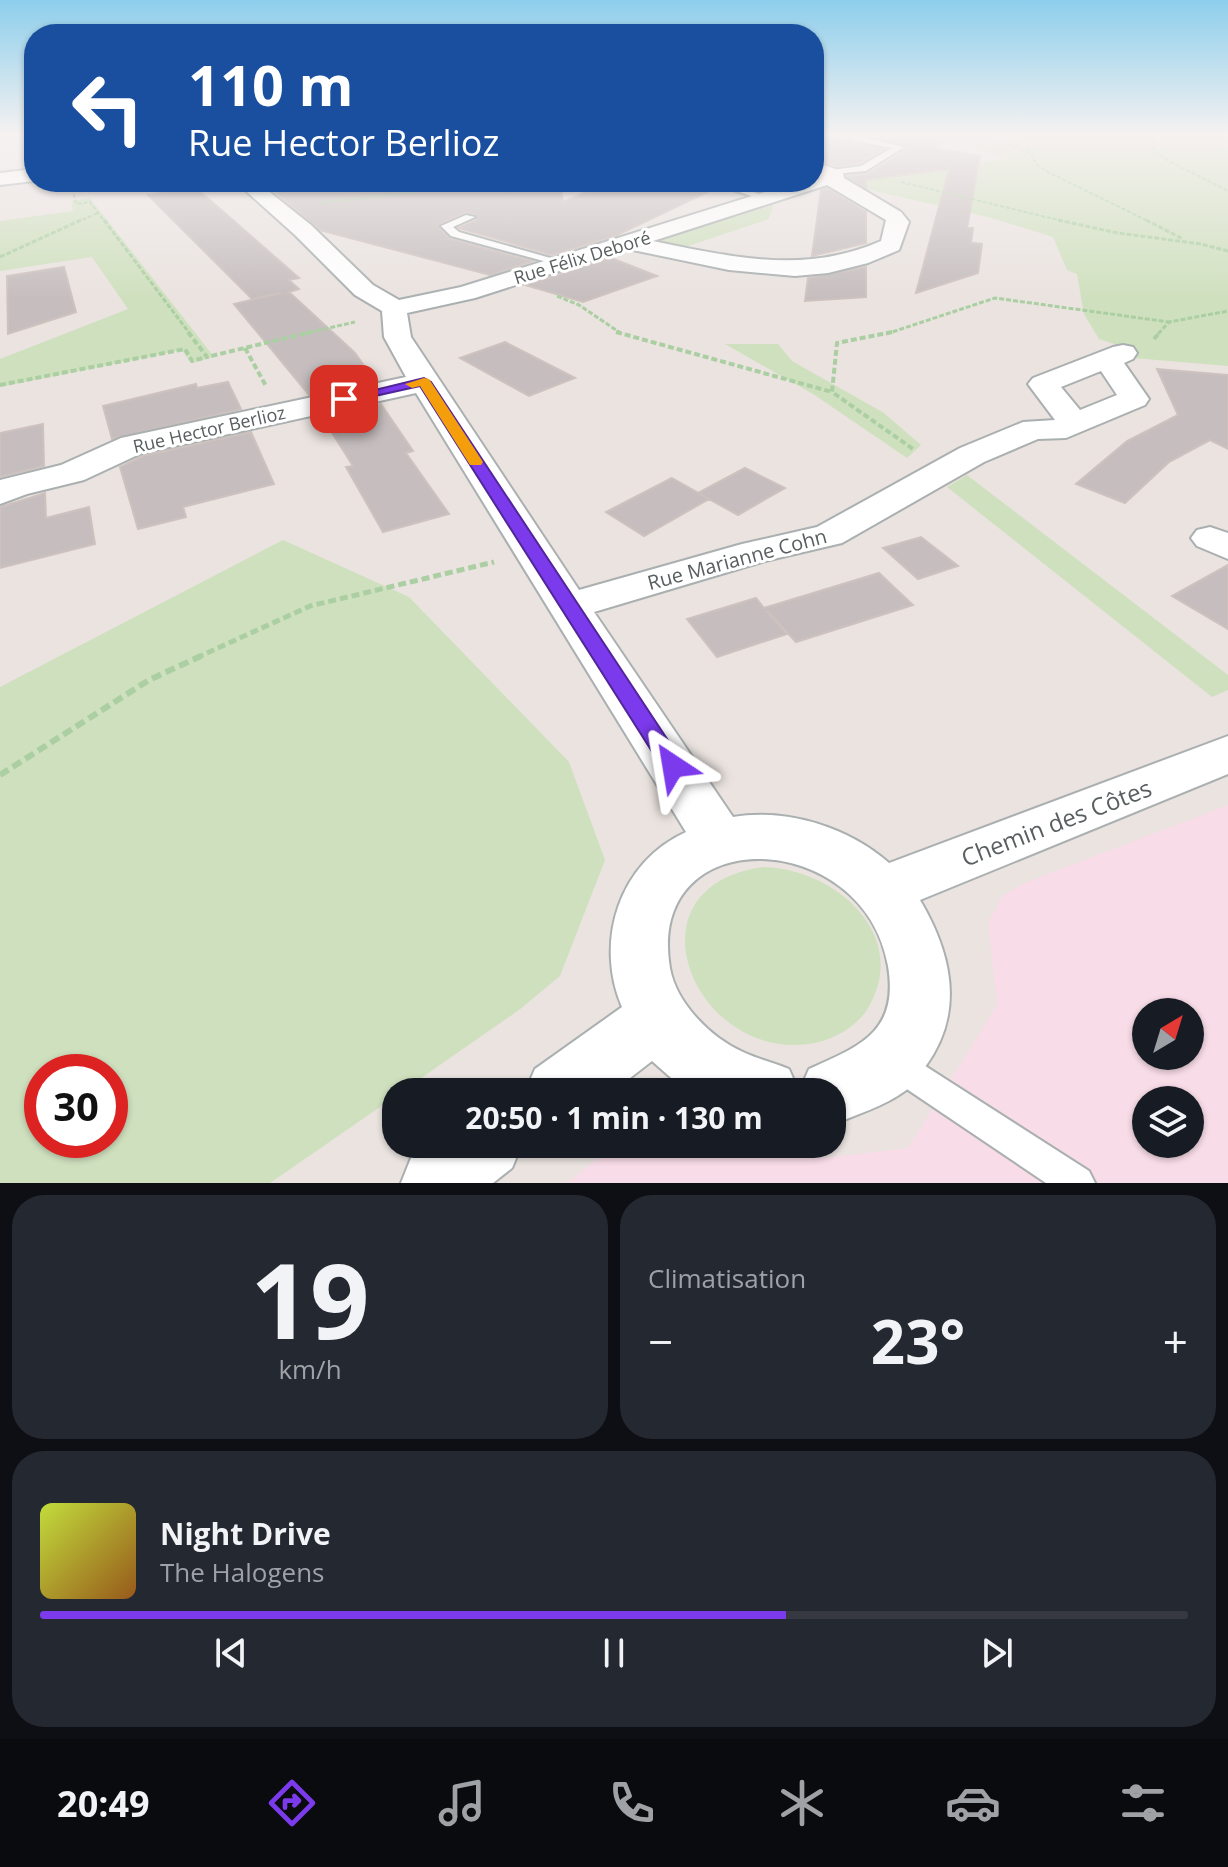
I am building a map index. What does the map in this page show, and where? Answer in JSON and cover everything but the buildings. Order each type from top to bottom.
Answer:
[{"type":"street","points":[[627,242],[777,270],[839,264],[891,245],[898,222],[894,216],[854,189]]},
{"type":"street","points":[[258,192],[364,290],[393,311],[400,342],[424,382],[720,841]]},
{"type":"street","name":"Rue Félix Deboré","points":[[393,311],[562,263],[782,192]]},
{"type":"street","points":[[1073,422],[1043,384],[1115,356]]},
{"type":"street","name":"Rue Marianne Cohn","points":[[568,606],[755,552],[829,535],[972,455],[1034,429],[1055,431],[1134,399],[1115,356]]},
{"type":"street","name":"Rue Hector Berlioz","points":[[0,494],[15,486],[72,473],[132,445],[424,382]]},
{"type":"street","name":"Chemin des Côtes","points":[[883,890],[1228,754]]},
{"type":"street","points":[[725,1078],[687,1052],[659,1018],[642,980],[640,925],[653,892],[663,878],[689,856],[720,841],[766,836],[814,845],[858,867],[897,907],[916,944],[922,985],[914,1025],[891,1060],[858,1083],[846,1087]]},
{"type":"street","points":[[577,1078],[659,1018]]},
{"type":"street","points":[[436,1183],[469,1158]]},
{"type":"lane","points":[[747,192],[767,198]]},
{"type":"lane","points":[[470,217],[446,226],[455,234],[562,263]]},
{"type":"lane","points":[[891,1060],[1077,1183]]},
{"type":"path","points":[[911,189],[1074,225],[1145,238],[1187,241],[1228,251]]},
{"type":"path","points":[[1083,189],[1187,241]]},
{"type":"path","points":[[73,192],[76,204],[90,202],[207,357]]},
{"type":"path","points":[[280,210],[419,192]]},
{"type":"path","points":[[0,255],[98,213]]},
{"type":"path","points":[[516,277],[579,305],[617,333],[832,392],[943,471]]},
{"type":"path","points":[[832,392],[837,343],[875,338],[995,298],[1169,322],[1228,311]]},
{"type":"path","points":[[0,385],[185,349],[192,361],[393,311]]},
{"type":"path","points":[[1115,356],[1144,350],[1169,322]]},
{"type":"path","points":[[0,775],[149,680],[310,606],[533,552]]},
{"type":"shaded area","points":[[1228,805],[1228,1183],[567,1183],[598,1158],[846,1158],[846,1155],[908,1148],[997,1005],[988,923],[1003,895],[1027,882]]},
{"type":"green space","points":[[1228,189],[1228,366],[1133,358],[1123,347],[1099,339],[1084,314],[1077,274],[1067,270],[1053,237],[988,217],[870,190]]},
{"type":"green space","points":[[90,198],[214,357],[191,363],[182,350],[0,387],[0,359],[128,309],[92,257],[0,271],[0,221],[73,211],[71,201]]},
{"type":"green space","points":[[773,205],[769,219],[685,247],[660,240]]},
{"type":"green space","points":[[725,344],[778,344],[792,361],[884,413],[921,445],[907,458],[813,394]]},
{"type":"green space","points":[[967,475],[1228,675],[1228,690],[1212,697],[947,487]]},
{"type":"green space","points":[[283,540],[409,597],[569,762],[605,860],[560,976],[519,1010],[421,1078],[382,1078],[382,1106],[270,1183],[0,1183],[0,687]]},
{"type":"green space","points":[[763,867],[789,870],[815,879],[839,893],[858,910],[873,931],[880,955],[879,981],[868,1008],[853,1025],[826,1040],[776,1043],[739,1029],[710,1004],[691,972],[685,939],[694,907],[719,881]]},
{"type":"slow traffic","points":[[412,384],[424,382],[476,462]]},
{"type":"route","points":[[344,399],[424,382],[673,766]]}]
